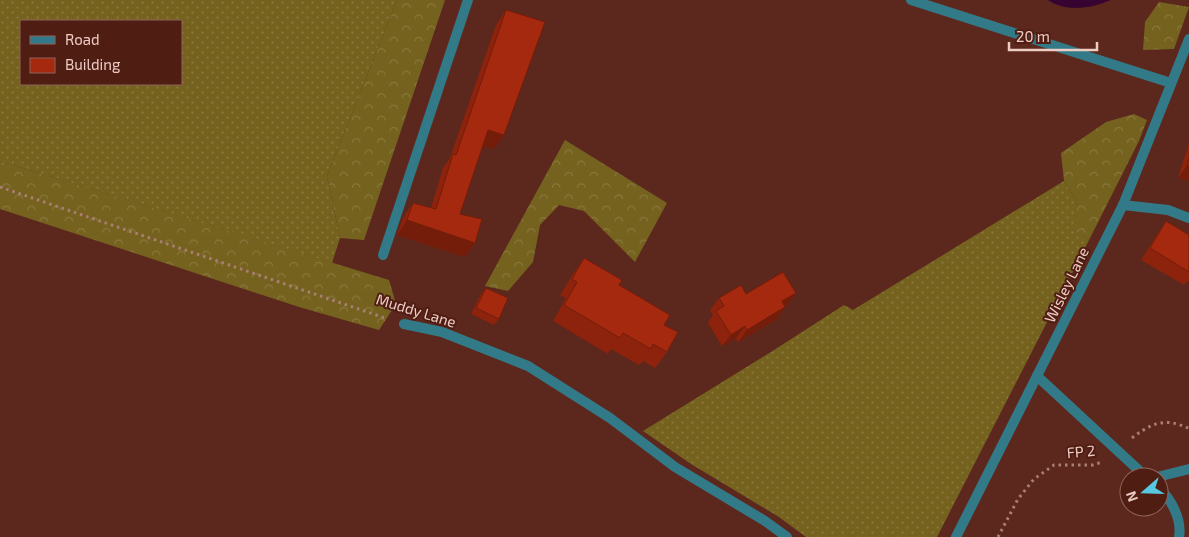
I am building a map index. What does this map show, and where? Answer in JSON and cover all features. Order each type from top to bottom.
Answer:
[{"type":"street","points":[[382,255],[468,0]]},
{"type":"street","points":[[911,0],[1171,83]]},
{"type":"street","name":"Wisley Lane","points":[[956,537],[1123,205],[1189,39]]},
{"type":"street","points":[[1123,205],[1168,210],[1189,218]]},
{"type":"street","name":"Muddy Lane","points":[[404,324],[442,332],[528,366],[610,418],[675,467],[765,521],[787,537]]},
{"type":"street","points":[[1037,376],[1135,467]]},
{"type":"street","points":[[1169,474],[1189,469]]},
{"type":"street","points":[[1169,500],[1176,511],[1180,531],[1179,537]]},
{"type":"path","name":"Muddy Lane","points":[[0,187],[404,324]]},
{"type":"path","name":"FP 2","points":[[998,537],[1018,499],[1034,479],[1054,465],[1093,464],[1107,460],[1145,428],[1155,424],[1176,423],[1189,428]]},
{"type":"green space","points":[[0,0],[397,0],[327,176],[340,238],[332,263],[0,161]]},
{"type":"green space","points":[[397,0],[445,0],[364,240],[340,238],[327,176]]},
{"type":"green space","points":[[1159,2],[1189,7],[1174,49],[1143,50],[1145,22]]},
{"type":"green space","points":[[1134,114],[1147,120],[1139,141],[1089,240],[1072,229],[1077,201],[1064,181],[1061,153],[1106,122]]},
{"type":"green space","points":[[565,140],[667,203],[635,262],[584,211],[559,205],[540,225],[533,262],[508,291],[485,286]]},
{"type":"green space","points":[[0,161],[389,280],[396,304],[379,330],[299,307],[0,209]]},
{"type":"green space","points":[[1064,181],[1077,201],[1073,229],[1089,240],[937,537],[806,537],[779,517],[691,464],[643,431],[844,305],[853,310]]},
{"type":"shaded area","points":[[1048,0],[1111,0],[1088,7],[1071,8],[1063,7]]},
{"type":"building","points":[[506,10],[545,22],[504,135],[488,130],[460,214],[482,219],[475,243],[407,220],[413,203],[436,209],[453,154],[456,155]]},
{"type":"building","points":[[1166,221],[1189,235],[1189,272],[1150,248]]},
{"type":"building","points":[[584,258],[622,280],[619,285],[670,315],[664,325],[678,332],[667,352],[653,344],[651,349],[623,333],[620,338],[564,305],[577,282],[572,279]]},
{"type":"building","points":[[783,272],[796,293],[782,301],[785,307],[747,330],[745,326],[731,335],[716,311],[724,306],[719,298],[741,285],[746,294]]},
{"type":"building","points":[[486,288],[508,298],[499,319],[476,308]]}]
